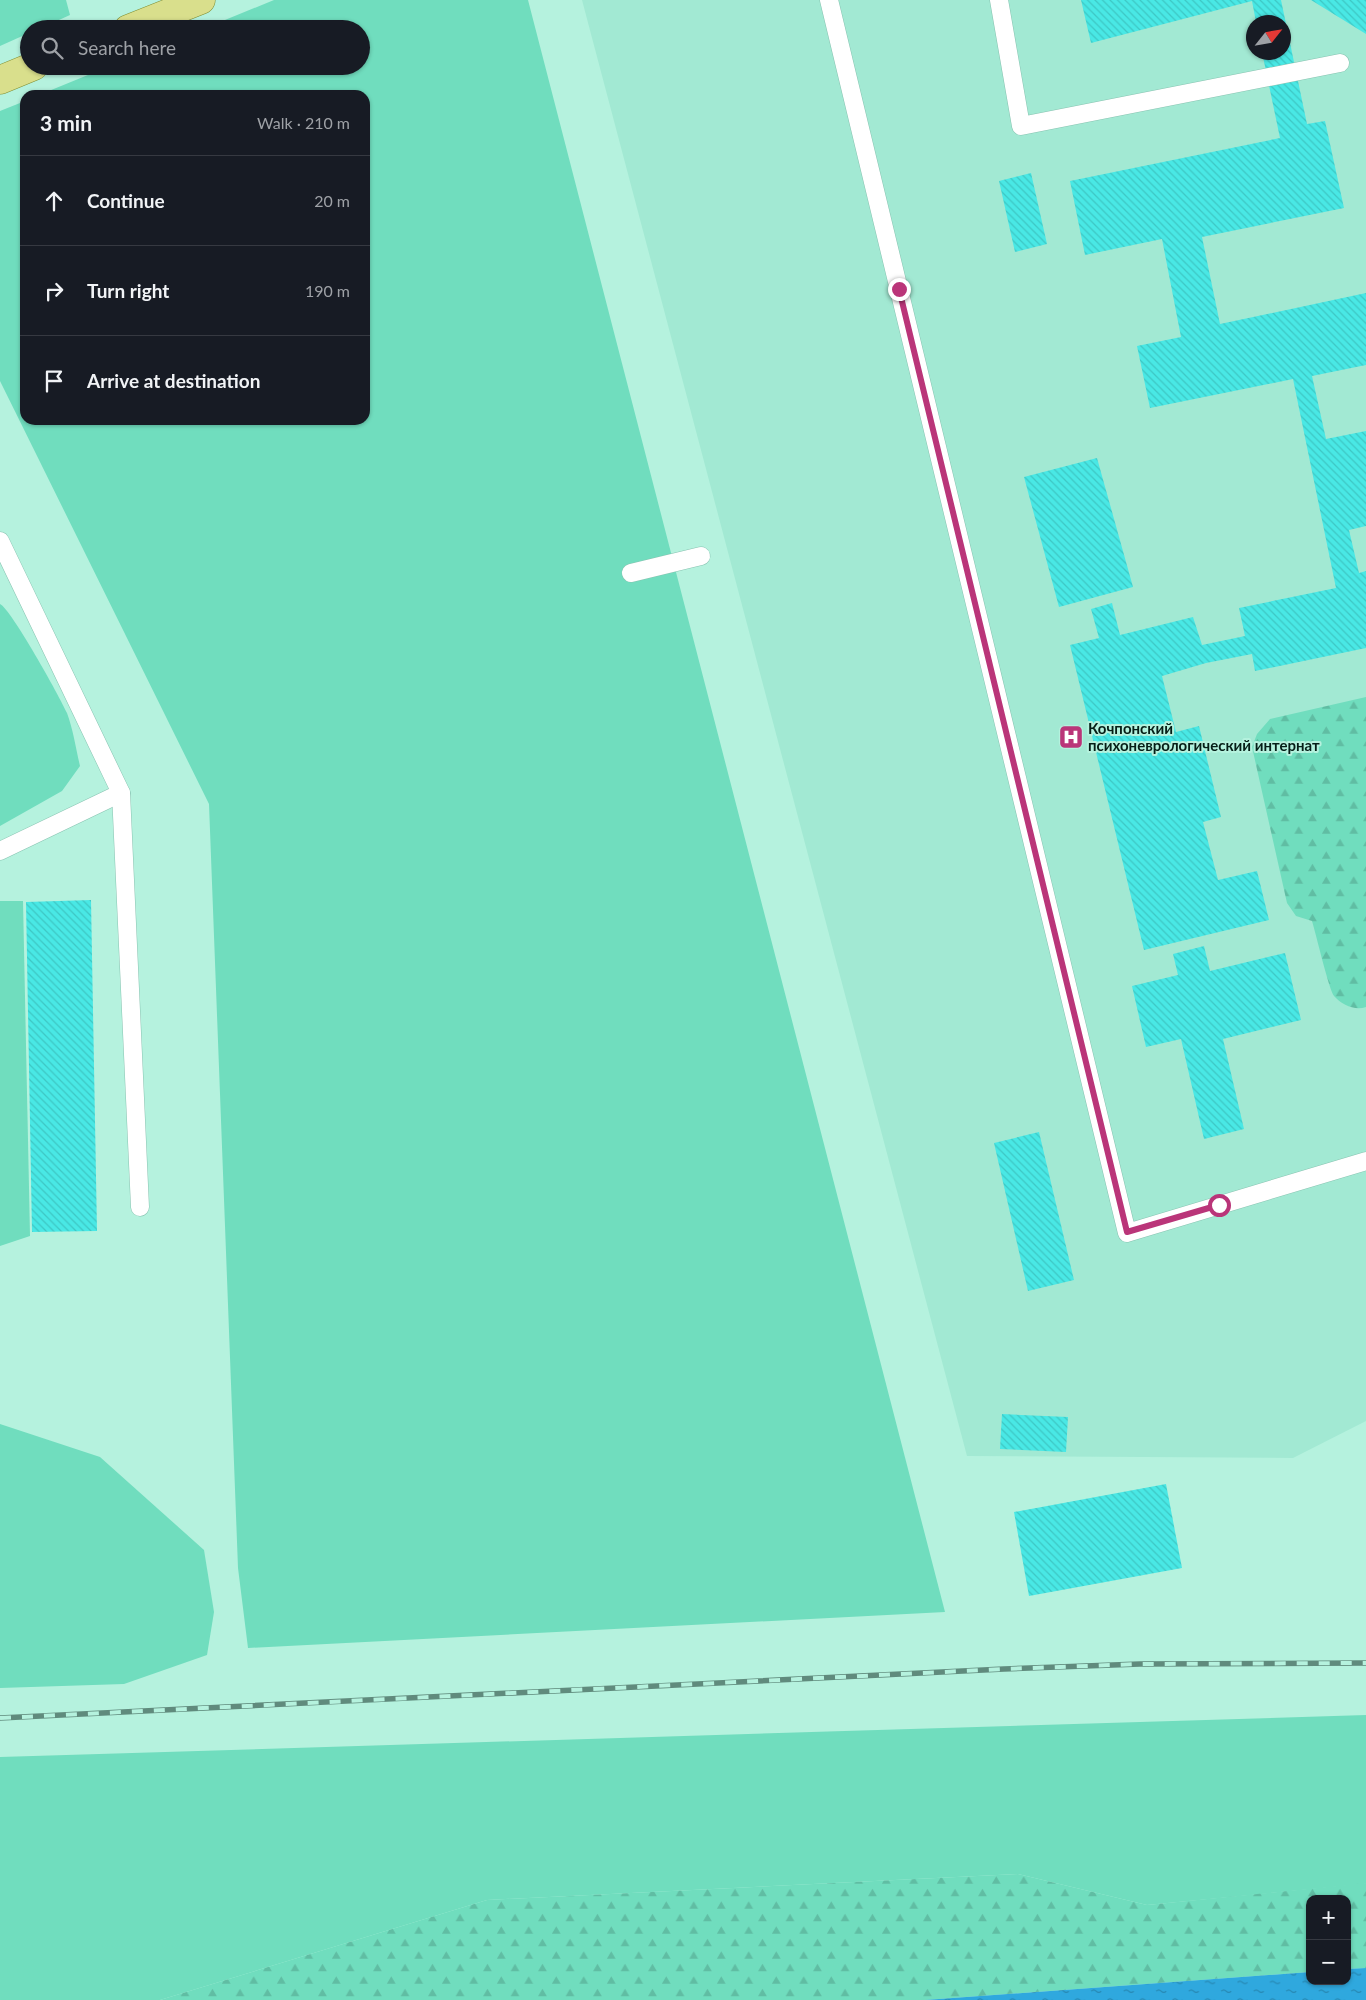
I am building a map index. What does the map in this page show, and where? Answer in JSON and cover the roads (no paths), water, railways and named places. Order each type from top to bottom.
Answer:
[{"type":"main road","points":[[151,20],[201,0]]},
{"type":"main road","points":[[0,80],[20,72]]},
{"type":"lane","points":[[829,0],[1127,1232],[1366,1161]]},
{"type":"lane","points":[[999,0],[1021,126],[1340,64]]},
{"type":"lane","points":[[2,550],[121,793],[140,1206]]},
{"type":"lane","points":[[632,573],[701,556]]},
{"type":"lane","points":[[0,852],[121,793]]},
{"type":"water","points":[[1366,1968],[1366,2000],[925,2000],[1306,1972],[1306,1985],[1351,1985],[1351,1969]]},
{"type":"railway","points":[[0,1718],[1004,1669],[1140,1664],[1366,1663]]},
{"type":"place","name":"Кочпонский психоневрологический интернат","points":[[1071,737]]}]
